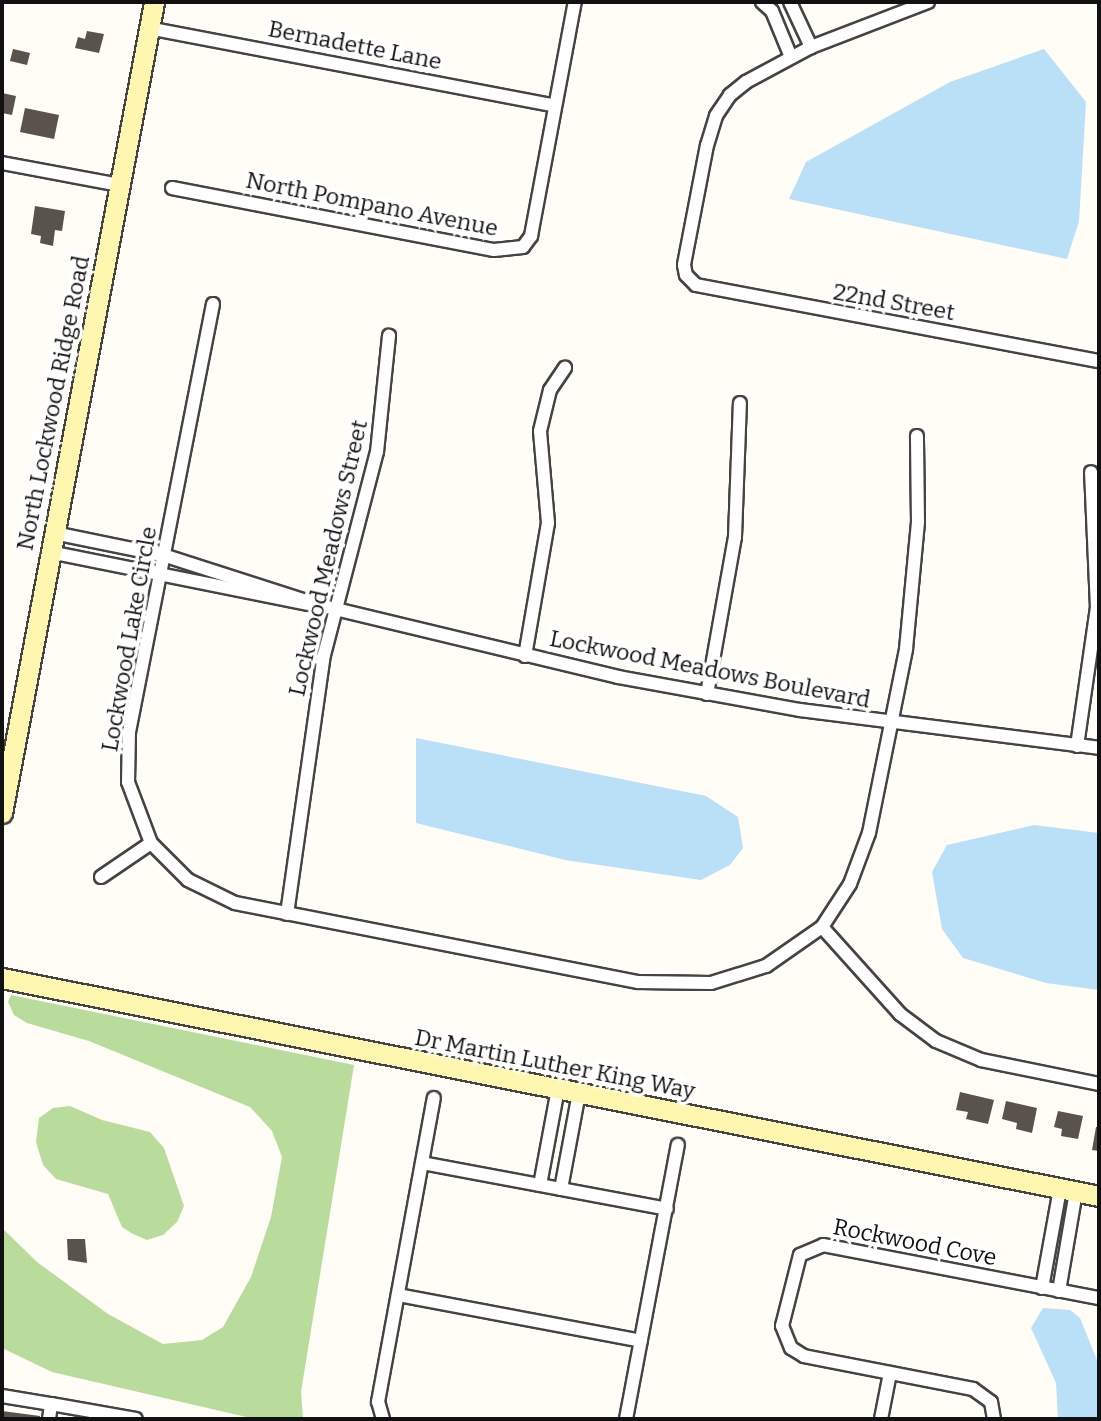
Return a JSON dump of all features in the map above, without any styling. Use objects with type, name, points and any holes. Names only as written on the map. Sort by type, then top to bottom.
[{"type":"street","name":"North Lockwood Ridge Road","points":[[2,813],[154,2]]},
{"type":"street","name":"North Pompano Avenue","points":[[172,188],[510,251],[523,247],[531,236],[575,2]]},
{"type":"street","points":[[762,2],[772,11],[791,57],[928,2]]},
{"type":"street","points":[[790,2],[811,47]]},
{"type":"street","name":"Bernadette Lane","points":[[148,27],[554,105]]},
{"type":"street","name":"22nd Street","points":[[791,57],[746,82],[716,116],[684,265],[686,275],[696,285],[1099,361]]},
{"type":"street","points":[[2,163],[119,185]]},
{"type":"street","name":"Lockwood Lake Circle","points":[[213,304],[127,757],[134,807],[151,843],[168,863],[205,891],[235,903],[670,986],[711,983],[766,966],[822,927]]},
{"type":"street","name":"Lockwood Meadows Street","points":[[287,914],[317,692],[335,609],[377,452],[389,335]]},
{"type":"street","points":[[525,656],[548,523],[540,431],[550,390],[565,368]]},
{"type":"street","points":[[707,694],[735,537],[740,403]]},
{"type":"street","points":[[917,436],[914,584],[891,724],[860,863],[822,927],[900,1014],[936,1041],[981,1060],[1099,1084]]},
{"type":"street","points":[[1077,746],[1097,608],[1091,472]]},
{"type":"street","name":"Lockwood Meadows Boulevard","points":[[52,542],[166,556],[319,605],[525,656],[707,694],[891,724],[1099,748]]},
{"type":"street","name":"Lockwood Meadows Boulevard","points":[[52,542],[162,575],[286,603],[319,605]]},
{"type":"street","points":[[101,877],[151,843]]},
{"type":"street","name":"Dr Martin Luther King Way","points":[[2,978],[1099,1196]]},
{"type":"street","points":[[540,1185],[558,1089]]},
{"type":"street","points":[[561,1189],[579,1093]]},
{"type":"street","points":[[383,1419],[378,1402],[434,1098]]},
{"type":"street","points":[[626,1419],[678,1145]]},
{"type":"street","points":[[422,1163],[667,1209]]},
{"type":"street","points":[[1042,1288],[1068,1190]]},
{"type":"street","points":[[1059,1291],[1068,1190]]},
{"type":"street","name":"Rockwood Cove","points":[[994,1419],[991,1402],[982,1392],[804,1356],[787,1343],[782,1326],[794,1267],[807,1249],[823,1245],[1099,1298]]},
{"type":"street","points":[[398,1295],[641,1341]]},
{"type":"street","points":[[881,1419],[890,1373]]},
{"type":"street","points":[[2,1396],[136,1419]]},
{"type":"street","points":[[49,1419],[51,1404]]},
{"type":"green space","points":[[11,995],[354,1065],[301,1392],[303,1419],[255,1419],[52,1372],[2,1348],[2,1228],[37,1262],[108,1314],[163,1344],[202,1340],[223,1327],[251,1277],[271,1217],[282,1157],[272,1131],[250,1107],[89,1041],[27,1023],[14,1015],[8,1002]]},
{"type":"green space","points":[[70,1106],[102,1120],[150,1132],[164,1148],[184,1206],[177,1222],[163,1235],[147,1240],[133,1234],[122,1227],[108,1194],[56,1179],[43,1165],[36,1142],[39,1118],[53,1108]]},
{"type":"water","points":[[1044,49],[1086,102],[1079,221],[1067,259],[789,199],[806,162],[950,82]]},
{"type":"water","points":[[416,738],[706,796],[738,817],[743,848],[730,865],[701,880],[565,860],[416,823]]},
{"type":"water","points":[[1034,825],[1099,833],[1099,990],[1046,983],[963,958],[942,929],[932,872],[947,845]]},
{"type":"water","points":[[1043,1308],[1070,1310],[1080,1318],[1099,1365],[1099,1419],[1058,1419],[1056,1383],[1031,1328]]},
{"type":"building","points":[[87,31],[104,34],[99,53],[75,48],[78,37],[85,39]]},
{"type":"building","points":[[13,49],[30,53],[27,65],[10,61]]},
{"type":"building","points":[[2,93],[16,96],[12,115],[2,113]]},
{"type":"building","points":[[25,108],[59,115],[54,139],[20,132]]},
{"type":"building","points":[[35,206],[65,211],[62,231],[55,230],[53,246],[40,243],[41,236],[31,234]]},
{"type":"building","points":[[960,1092],[994,1100],[988,1124],[966,1119],[968,1112],[956,1110]]},
{"type":"building","points":[[1006,1101],[1037,1108],[1032,1133],[1016,1129],[1017,1123],[1002,1119]]},
{"type":"building","points":[[1058,1111],[1083,1116],[1078,1139],[1061,1136],[1062,1129],[1054,1127]]},
{"type":"building","points":[[1096,1127],[1099,1127],[1099,1151],[1092,1150]]},
{"type":"building","points":[[67,1239],[85,1239],[87,1263],[68,1260]]},
{"type":"building","points":[[2,1411],[40,1416],[40,1419],[2,1419]]}]
